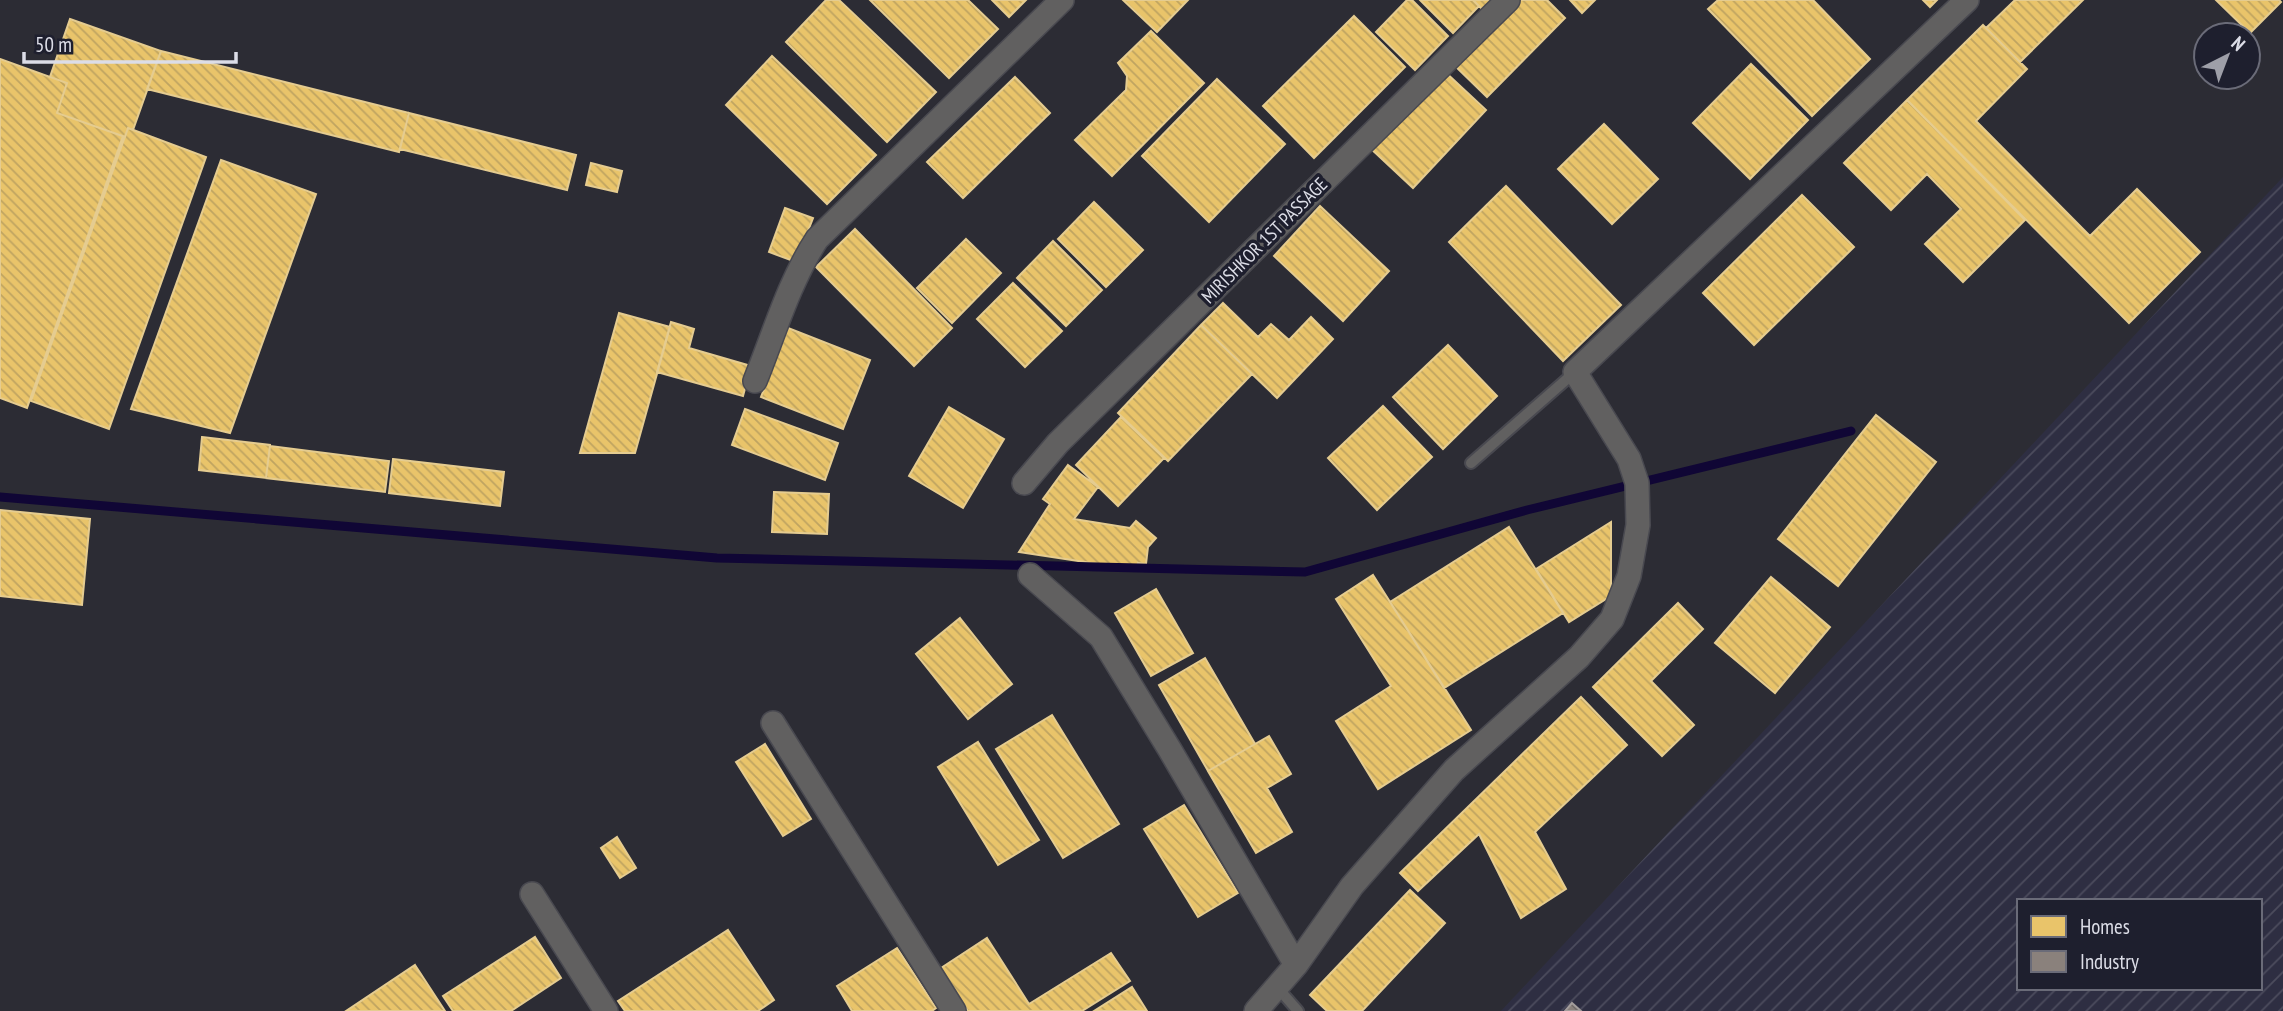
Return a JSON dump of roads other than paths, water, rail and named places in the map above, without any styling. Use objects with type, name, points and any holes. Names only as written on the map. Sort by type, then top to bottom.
[{"type":"street","points":[[755,381],[796,278],[817,239],[1062,0]]},
{"type":"street","name":"MIRISHKOR 1ST PASSAGE","points":[[1024,483],[1058,443],[1508,0]]},
{"type":"street","points":[[1256,1011],[1296,965],[1352,886],[1454,770],[1579,657],[1612,618],[1629,576],[1638,525],[1637,483],[1629,459],[1575,372],[1967,0]]},
{"type":"street","points":[[1030,575],[1101,637],[1296,965]]},
{"type":"street","points":[[773,723],[954,1011]]},
{"type":"street","points":[[532,894],[606,1011]]},
{"type":"lane","points":[[1471,463],[1575,372]]},
{"type":"lane","points":[[1277,987],[1297,1011]]},
{"type":"waterway","points":[[0,497],[717,558],[1305,572],[1527,510],[1851,431]]}]
